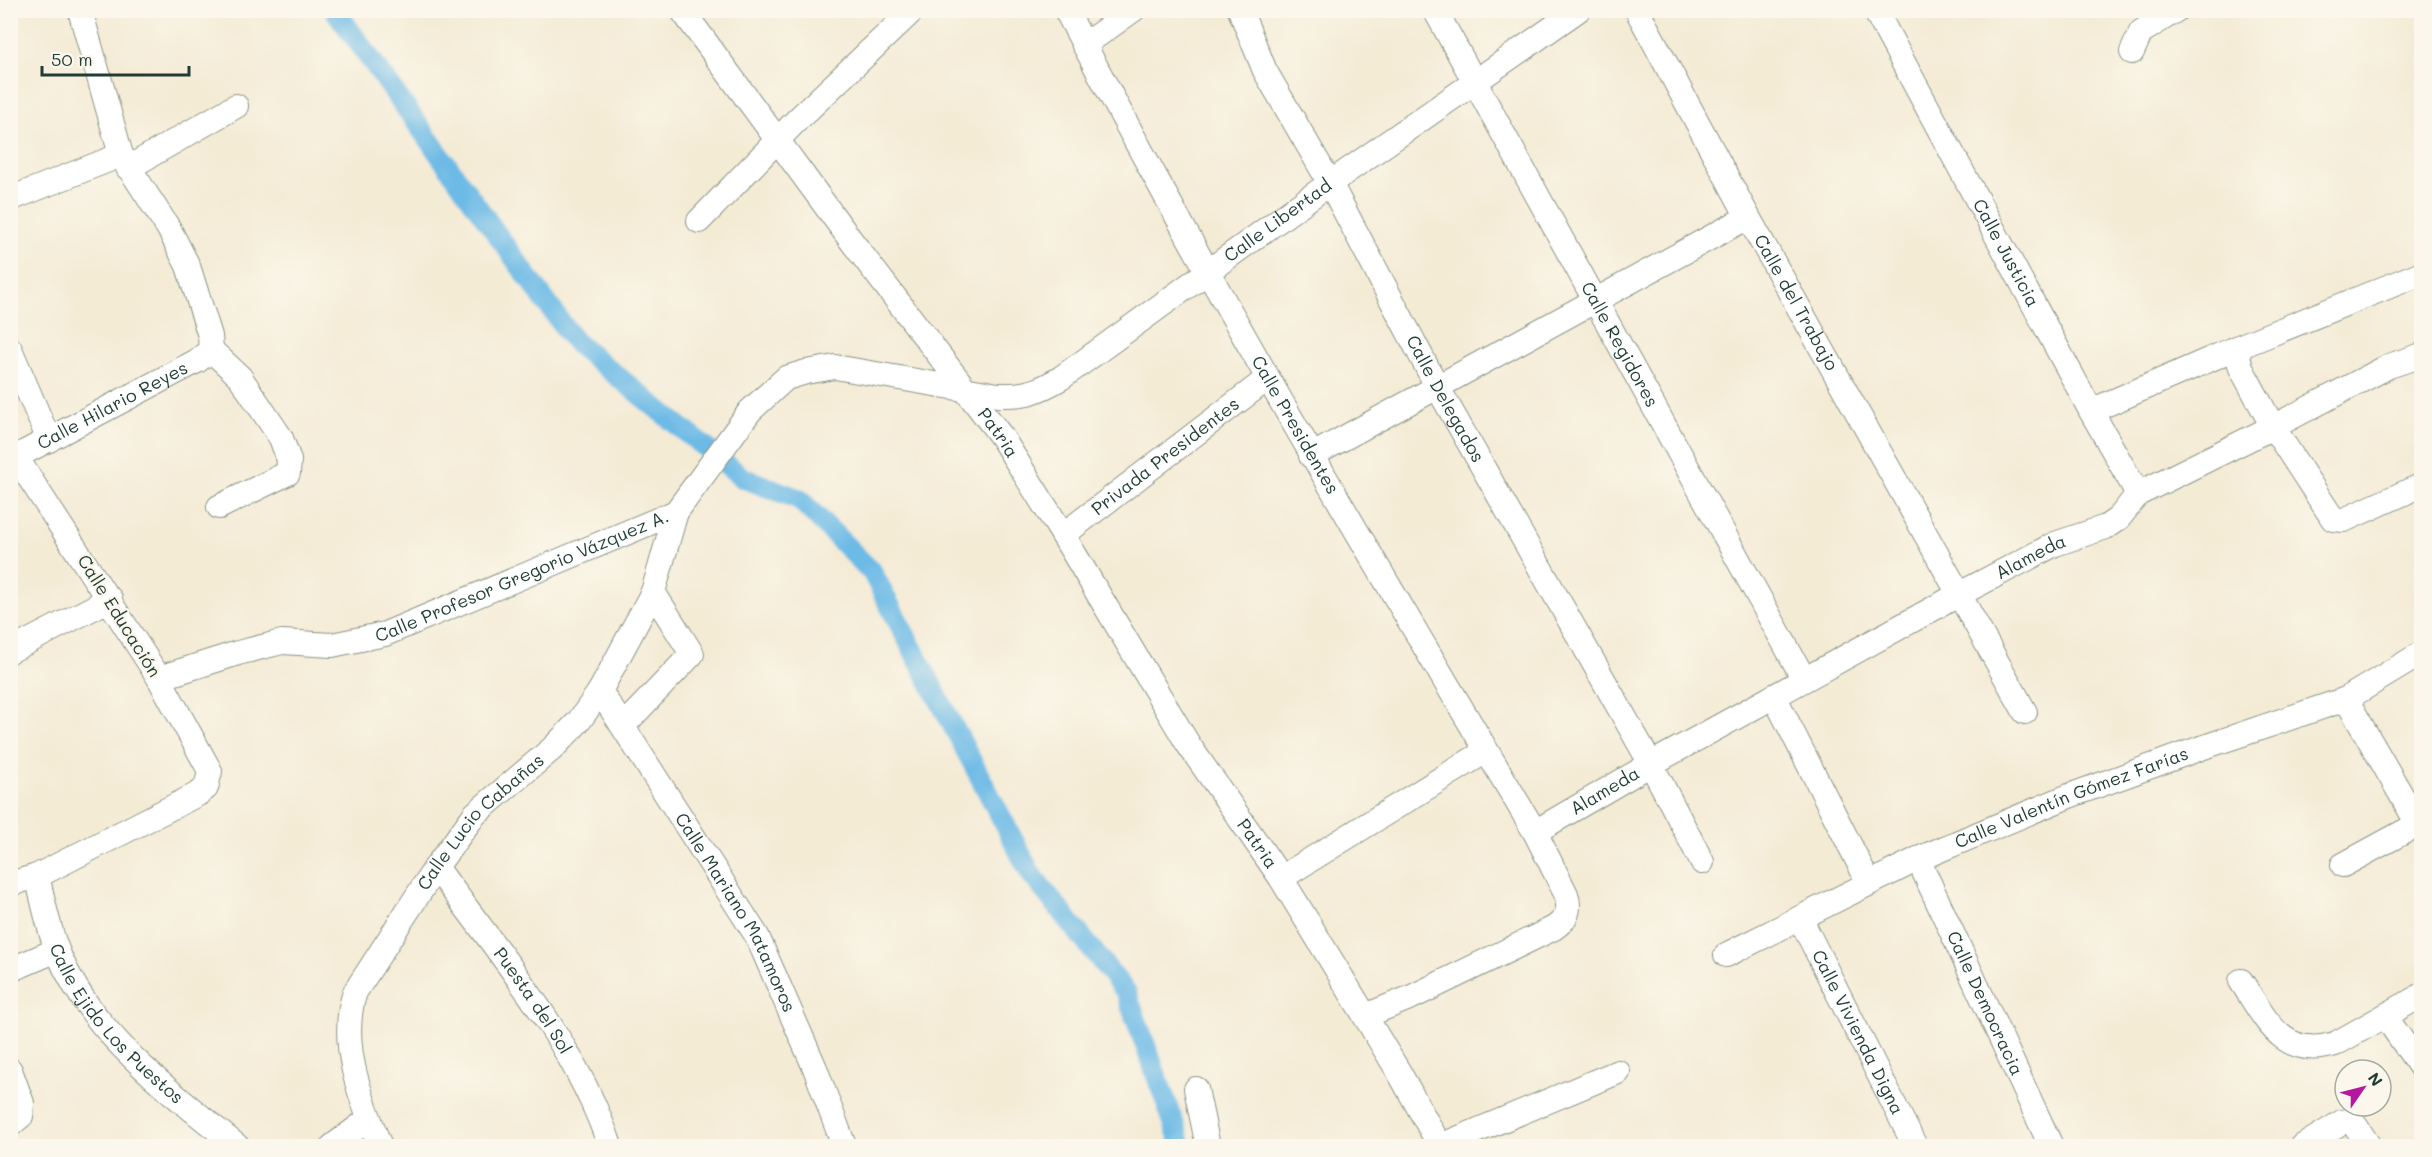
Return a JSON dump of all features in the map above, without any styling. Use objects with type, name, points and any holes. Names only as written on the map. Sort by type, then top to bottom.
[{"type":"street","points":[[80,10],[125,161],[169,229],[188,266],[210,336],[211,350],[240,377],[281,438],[289,460],[288,473],[219,507]]},
{"type":"street","name":"Patria","points":[[682,10],[850,239],[1001,436],[1188,744],[1281,878],[1400,1074],[1440,1146]]},
{"type":"street","points":[[699,221],[777,141],[913,10]]},
{"type":"street","name":"Calle Presidentes","points":[[1066,10],[1267,379],[1535,832]]},
{"type":"street","points":[[1084,45],[1132,10]]},
{"type":"street","name":"Calle Regidores","points":[[1435,10],[1804,679]]},
{"type":"street","name":"Calle Libertad","points":[[966,389],[1017,396],[1038,391],[1061,378],[1330,183],[1578,10]]},
{"type":"street","name":"Calle del Trabajo","points":[[1636,10],[1748,217],[2025,712]]},
{"type":"street","name":"Calle Justicia","points":[[1875,10],[2138,494]]},
{"type":"street","points":[[2132,52],[2141,32],[2176,10]]},
{"type":"street","name":"Calle Delegados","points":[[1243,21],[1265,71],[1330,183],[1438,387],[1651,764],[1702,862]]},
{"type":"street","points":[[10,199],[125,161],[236,106]]},
{"type":"street","points":[[1311,456],[1748,217]]},
{"type":"street","points":[[2091,411],[2236,348],[2421,273]]},
{"type":"street","points":[[2236,348],[2241,368],[2273,427],[2333,519],[2344,520],[2421,485]]},
{"type":"street","points":[[10,349],[49,440]]},
{"type":"street","name":"Calle Hilario Reyes","points":[[13,459],[196,361],[211,350]]},
{"type":"street","name":"Alameda","points":[[1535,832],[1651,764],[1958,595],[2055,544],[2106,527],[2119,518],[2138,494],[2389,366],[2421,355]]},
{"type":"street","name":"Calle Profesor Gregorio Vázquez A.","points":[[159,678],[238,652],[282,642],[332,645],[385,634],[676,512],[742,422],[766,394],[786,378],[835,367],[966,389]]},
{"type":"street","name":"Privada Presidentes","points":[[1063,535],[1267,379]]},
{"type":"street","name":"Calle Educación","points":[[13,459],[110,599],[159,678],[210,771],[210,780],[206,788],[198,794],[37,876]]},
{"type":"street","name":"Calle Lucio Cabañas","points":[[380,1146],[369,1119],[350,1052],[349,1010],[355,992],[436,867],[475,814],[553,748],[579,721],[600,691],[653,592],[676,512]]},
{"type":"street","points":[[623,726],[692,654],[653,592]]},
{"type":"street","points":[[10,651],[110,599]]},
{"type":"street","name":"Calle Valentín Gómez Farías","points":[[1726,955],[1918,859],[2069,796],[2346,699],[2421,653]]},
{"type":"street","name":"Calle Mariano Matamoros","points":[[600,691],[757,936],[815,1068],[844,1146]]},
{"type":"street","points":[[1773,696],[1869,883]]},
{"type":"street","points":[[2343,865],[2420,826],[2346,699]]},
{"type":"street","points":[[1281,878],[1486,751]]},
{"type":"street","points":[[1365,1016],[1414,996],[1563,922],[1568,913],[1569,903],[1535,832]]},
{"type":"street","name":"Calle Democracia","points":[[1918,859],[2051,1146]]},
{"type":"street","name":"Puesta del Sol","points":[[436,867],[567,1051],[598,1110],[610,1146]]},
{"type":"street","points":[[10,884],[37,876]]},
{"type":"street","name":"Calle Ejido Los Puestos","points":[[37,876],[57,950],[80,995],[112,1037],[153,1077],[237,1146]]},
{"type":"street","name":"Calle Vivienda Digna","points":[[1800,918],[1914,1146]]},
{"type":"street","points":[[10,970],[57,950]]},
{"type":"street","points":[[2241,981],[2270,1026],[2288,1042],[2302,1047],[2324,1047],[2335,1044],[2421,995]]},
{"type":"street","points":[[2385,1016],[2421,1070]]},
{"type":"street","points":[[10,1070],[22,1103],[21,1116],[10,1125]]},
{"type":"street","points":[[1440,1146],[1618,1072]]},
{"type":"street","points":[[1196,1089],[1208,1146]]},
{"type":"street","points":[[333,1146],[369,1119]]},
{"type":"street","points":[[2303,1146],[2342,1122],[2349,1121],[2355,1125],[2369,1146]]},
{"type":"waterway","points":[[335,10],[575,342],[743,478],[799,499],[872,572],[1031,874],[1126,992],[1182,1146]]}]
